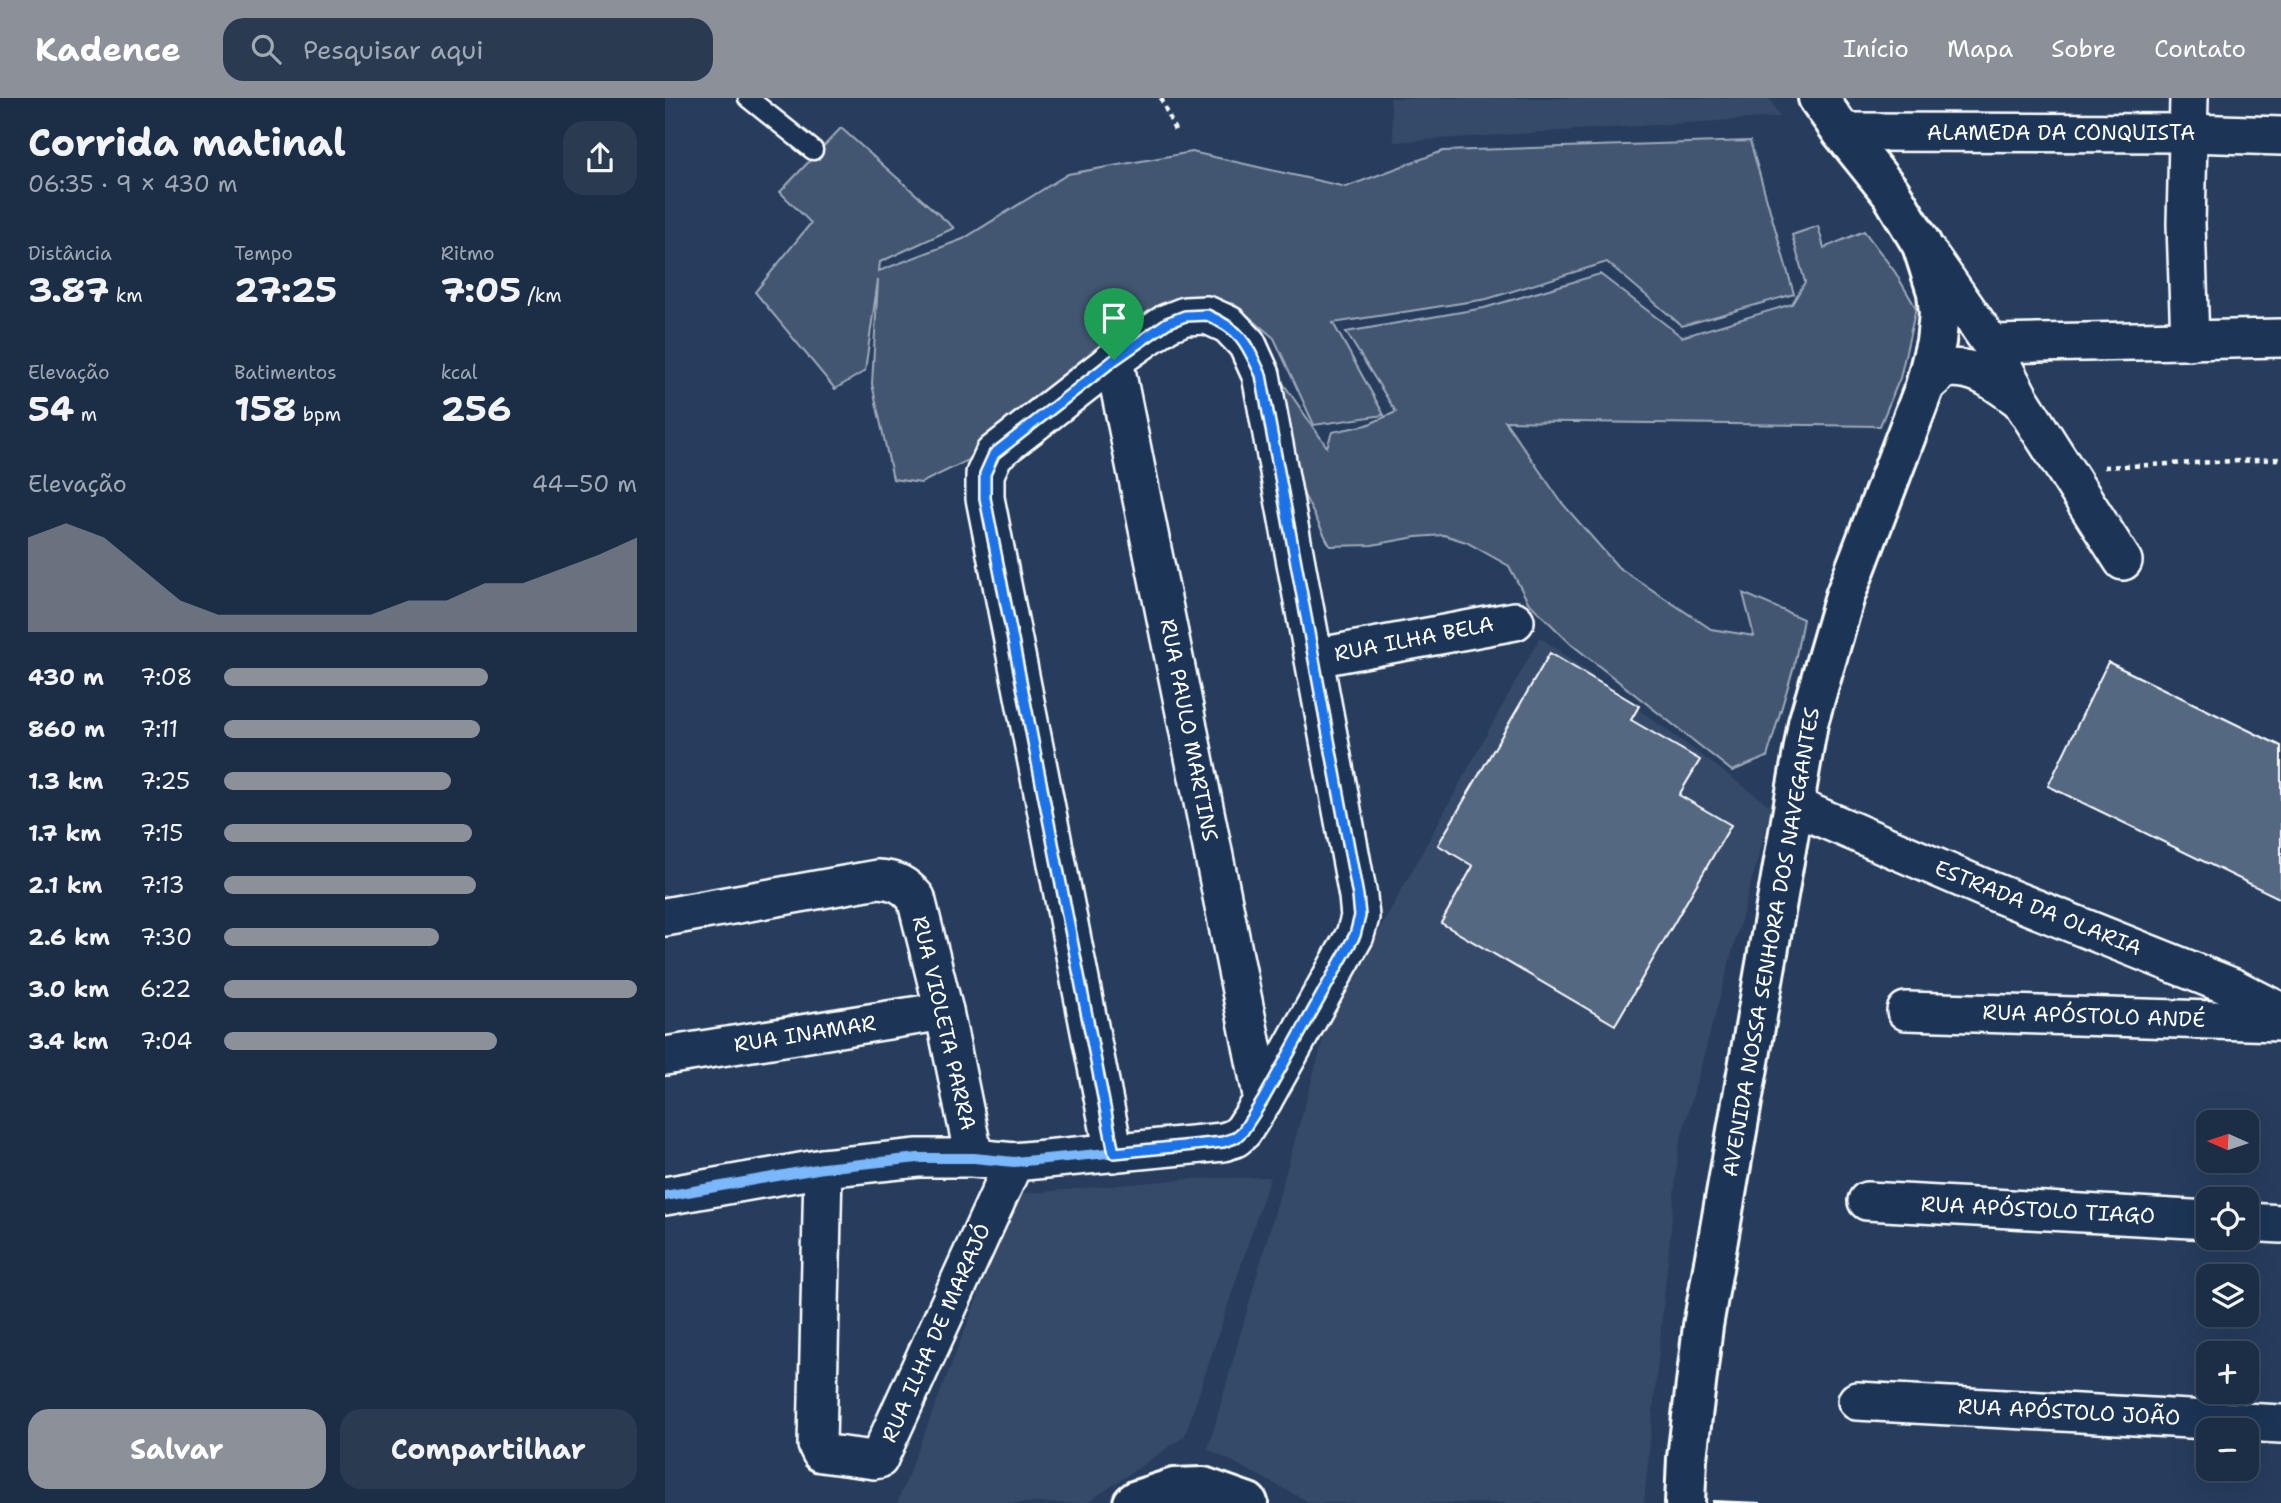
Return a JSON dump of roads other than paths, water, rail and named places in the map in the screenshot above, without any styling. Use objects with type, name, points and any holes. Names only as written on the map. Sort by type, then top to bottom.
[{"type":"main road","name":"AVENIDA NOSSA SENHORA DOS NAVEGANTES","points":[[1685,1503],[1687,1458],[1703,1325],[1808,723],[1845,596],[1925,386],[1936,342],[1939,314],[1937,292],[1922,245],[1891,193],[1818,98]]},
{"type":"main road","points":[[1133,1503],[1174,1488],[1203,1487],[1248,1503]]},
{"type":"street","name":"ALAMEDA DA CONQUISTA","points":[[1842,132],[2190,115],[2281,136]]},
{"type":"street","points":[[2190,115],[2186,224],[2190,341]]},
{"type":"street","points":[[1922,245],[1991,344],[2020,400],[2123,561]]},
{"type":"street","points":[[665,1196],[823,1168],[918,1158],[974,1158],[1014,1162],[1114,1153],[1223,1142],[1235,1138],[1243,1131],[1263,1100],[1355,935],[1360,916],[1261,375],[1247,344],[1229,325],[1207,315],[1185,316],[1167,323],[1114,360],[994,454],[985,474],[985,498],[1114,1153]]},
{"type":"street","points":[[1991,344],[2281,338]]},
{"type":"street","name":"RUA PAULO MARTINS","points":[[1114,360],[1263,1100]]},
{"type":"street","points":[[1925,386],[1944,369],[1966,368],[1985,374],[2020,400]]},
{"type":"street","name":"RUA ILHA BELA","points":[[1314,658],[1515,621]]},
{"type":"street","name":"ESTRADA DA OLARIA","points":[[1794,806],[1989,890],[2232,987],[2281,1012]]},
{"type":"street","name":"RUA VIOLETA PARRA","points":[[665,917],[878,880],[894,880],[907,887],[916,898],[944,1011],[974,1158]]},
{"type":"street","name":"RUA INAMAR","points":[[665,1056],[944,1011]]},
{"type":"street","name":"RUA APÓSTOLO ANDÉ","points":[[1906,1011],[2281,1022]]},
{"type":"street","name":"RUA ILHA DE MARAJÓ","points":[[823,1168],[817,1446],[821,1453],[874,1460],[879,1459],[1014,1162]]},
{"type":"street","name":"RUA APÓSTOLO TIAGO","points":[[1867,1201],[2196,1219]]},
{"type":"street","points":[[2259,1223],[2281,1224]]},
{"type":"street","name":"RUA APÓSTOLO JOÃO","points":[[1857,1401],[2281,1424]]},
{"type":"lane","points":[[748,98],[813,150]]}]
